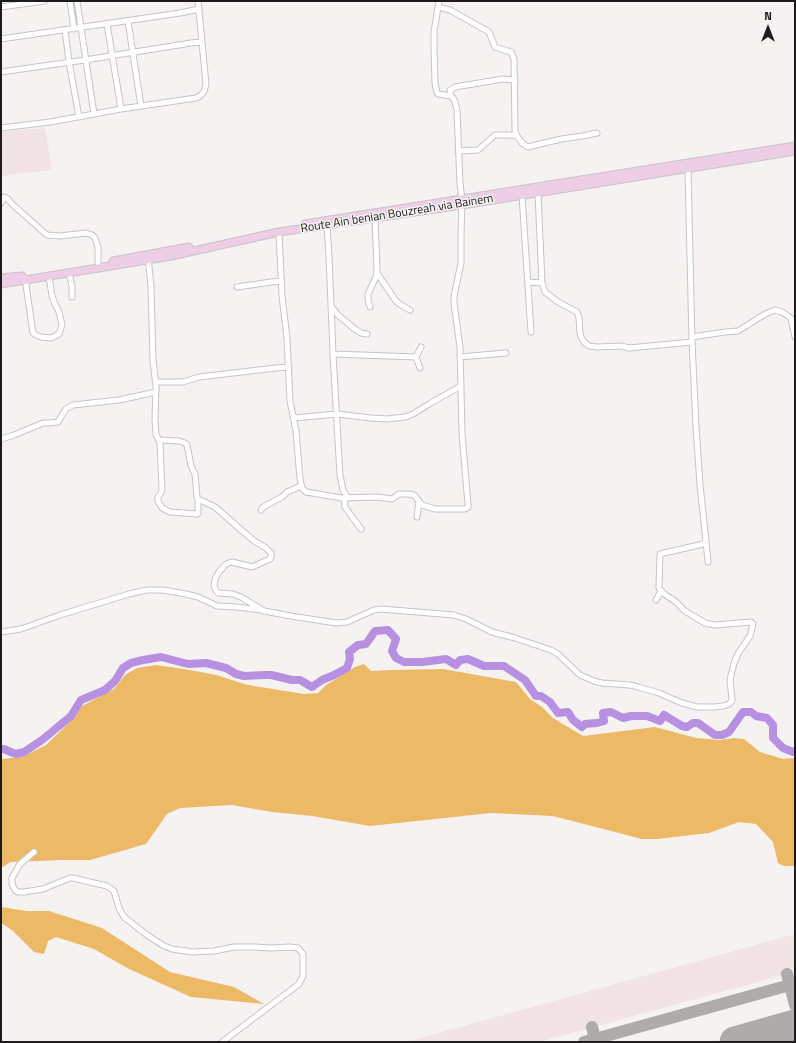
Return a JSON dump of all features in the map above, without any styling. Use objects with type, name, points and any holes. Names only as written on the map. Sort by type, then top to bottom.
[{"type":"main road","name":"Route Ain benian Bouzreah via Bainem","points":[[1,284],[98,263],[194,251],[279,232],[375,218],[795,146]]},
{"type":"main road","name":"Route Ain benian Bouzreah via Bainem","points":[[1,278],[25,278],[69,273],[325,220],[538,193],[795,151]]},
{"type":"street","points":[[1,7],[44,1]]},
{"type":"street","points":[[70,1],[74,29]]},
{"type":"street","points":[[77,1],[94,114]]},
{"type":"street","points":[[1,128],[50,122],[121,109],[196,98],[200,96],[204,92],[206,84],[198,1]]},
{"type":"street","points":[[439,1],[435,24],[434,48],[436,90],[439,94],[451,96]]},
{"type":"street","points":[[438,7],[450,10],[489,32],[495,47],[511,52],[514,58],[515,131],[523,144],[528,147],[561,139],[597,133]]},
{"type":"street","points":[[1,39],[199,9]]},
{"type":"street","points":[[128,20],[141,106]]},
{"type":"street","points":[[108,24],[121,109]]},
{"type":"street","points":[[65,30],[79,117]]},
{"type":"street","points":[[1,72],[202,42]]},
{"type":"street","points":[[279,232],[290,401],[296,431],[301,486],[303,490],[306,492],[346,498],[378,497],[392,499],[399,494],[408,494],[414,495],[422,505],[435,509],[465,509],[468,507],[468,504],[462,434],[460,347],[454,303],[461,263],[462,202],[458,151],[457,110],[450,90],[455,87],[502,79],[514,80]]},
{"type":"street","points":[[458,151],[478,150],[495,135],[517,136]]},
{"type":"street","points":[[688,169],[692,339],[696,418],[700,485],[708,562]]},
{"type":"street","points":[[538,193],[542,283],[545,292],[578,314],[581,337],[589,346],[621,346],[629,348],[738,331],[765,314],[775,310],[782,312],[791,318],[795,337]]},
{"type":"street","points":[[522,195],[531,332]]},
{"type":"street","points":[[1,203],[2,197],[8,199],[47,235],[60,236],[86,233],[92,235],[95,238],[98,247],[98,263]]},
{"type":"street","points":[[370,307],[368,294],[377,273],[375,218]]},
{"type":"street","points":[[327,225],[340,475],[346,498],[346,507],[361,530]]},
{"type":"street","points":[[148,257],[151,286],[153,361],[156,382],[155,420],[156,434],[159,440],[162,489],[158,501],[162,508],[170,512],[197,514],[198,499],[195,474],[191,466],[187,445],[181,441],[159,440]]},
{"type":"street","points":[[69,273],[72,286],[72,297]]},
{"type":"street","points":[[377,273],[396,301],[400,305],[410,310]]},
{"type":"street","points":[[25,278],[33,333],[41,337],[51,338],[59,334],[62,325],[59,312],[52,296],[49,276]]},
{"type":"street","points":[[237,287],[281,281]]},
{"type":"street","points":[[528,282],[542,283]]},
{"type":"street","points":[[331,306],[338,315],[356,330],[367,334]]},
{"type":"street","points":[[420,368],[416,357],[421,348]]},
{"type":"street","points":[[460,357],[506,353]]},
{"type":"street","points":[[333,354],[416,357]]},
{"type":"street","points":[[156,382],[183,382],[199,377],[276,368],[289,368]]},
{"type":"street","points":[[294,418],[337,414],[387,419],[405,417],[413,414],[461,386]]},
{"type":"street","points":[[1,439],[14,436],[42,423],[58,422],[66,409],[73,405],[119,400],[156,392]]},
{"type":"street","points":[[261,510],[263,507],[282,497],[287,492],[301,486]]},
{"type":"street","points":[[198,499],[214,507],[271,553],[270,559],[252,567],[232,562],[226,564],[217,575],[214,585],[214,588],[218,593],[233,594],[264,610]]},
{"type":"street","points":[[417,517],[418,501]]},
{"type":"street","points":[[1,632],[21,629],[60,615],[147,590],[163,590],[186,594],[198,597],[217,606],[264,610],[340,624],[374,610],[381,609],[454,614],[492,632],[551,650],[558,654],[580,675],[594,681],[638,687],[697,707],[723,706],[732,701],[730,680],[734,663],[738,652],[750,636],[753,624],[751,622],[715,625],[708,624],[685,611],[659,588],[660,554],[703,544],[706,541]]},
{"type":"street","points":[[656,600],[661,590]]},
{"type":"street","points":[[34,852],[20,864],[15,872],[12,878],[12,883],[15,890],[18,892],[24,892],[43,889],[70,878],[107,886],[114,891],[124,917],[147,935],[164,946],[172,949],[192,952],[214,951],[234,947],[298,948],[303,954],[303,976],[299,984],[222,1042]]},
{"type":"shaded area","points":[[45,128],[52,170],[1,176],[1,132]]},
{"type":"shaded area","points":[[364,664],[371,671],[443,669],[516,682],[530,699],[542,707],[553,718],[583,736],[655,727],[696,738],[720,740],[734,738],[744,739],[760,752],[783,759],[795,758],[795,866],[784,866],[778,863],[773,842],[756,824],[739,822],[709,833],[657,839],[642,839],[553,816],[491,813],[370,826],[232,805],[180,808],[167,814],[146,844],[90,860],[11,862],[1,868],[1,759],[22,757],[46,745],[75,717],[82,706],[114,689],[125,675],[137,668],[156,665],[190,670],[216,675],[248,685],[304,694],[318,693],[326,685],[355,667]]},
{"type":"shaded area","points":[[1,907],[27,911],[49,911],[102,928],[170,972],[234,987],[264,1004],[191,997],[129,969],[94,949],[56,937],[48,941],[44,954],[34,952],[12,930],[1,923]]},
{"type":"shaded area","points":[[795,934],[795,972],[539,1042],[406,1042]]},
{"type":"waterway","points":[[1,749],[16,754],[24,752],[42,740],[71,716],[81,700],[105,690],[115,681],[123,668],[131,663],[161,657],[188,664],[206,663],[226,668],[236,674],[244,676],[271,675],[292,680],[300,680],[312,687],[322,680],[347,668],[350,659],[349,652],[358,645],[366,644],[375,631],[388,630],[396,639],[392,651],[396,658],[404,662],[422,662],[446,659],[456,665],[460,660],[468,659],[484,666],[504,666],[525,680],[536,696],[541,696],[550,702],[558,713],[568,712],[573,720],[582,727],[585,724],[604,721],[603,713],[611,712],[623,718],[631,716],[647,716],[660,721],[664,715],[682,726],[687,727],[693,723],[698,723],[715,735],[722,735],[729,732],[743,712],[751,712],[756,716],[767,718],[773,725],[773,738],[783,748],[793,752],[795,751]]},
{"type":"taxiway","points":[[787,974],[795,1005]]},
{"type":"taxiway","points":[[584,1042],[790,985]]},
{"type":"taxiway","points":[[592,1027],[596,1042]]},
{"type":"runway","points":[[735,1042],[795,1025]]}]
